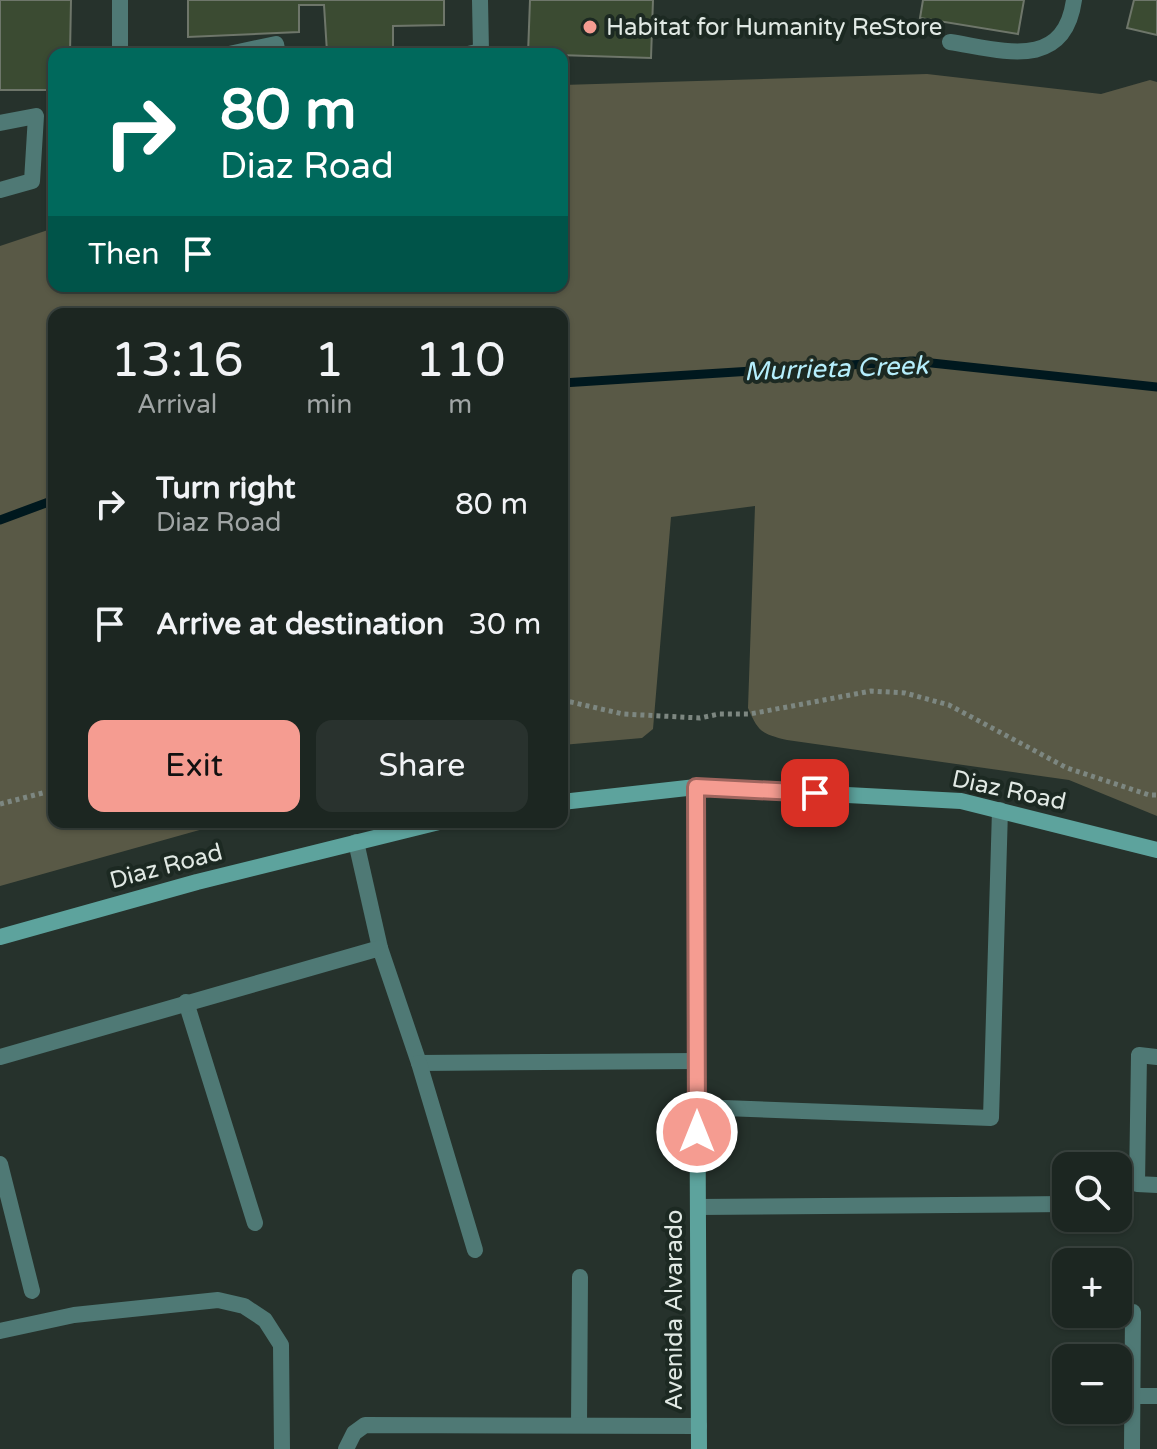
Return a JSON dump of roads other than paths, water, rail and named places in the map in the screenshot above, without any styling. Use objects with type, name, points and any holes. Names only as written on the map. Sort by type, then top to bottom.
[{"type":"main road","name":"Diaz Road","points":[[568,801],[696,787],[961,801],[1157,850]]},
{"type":"main road","name":"Avenida Alvarado","points":[[696,787],[699,1449]]},
{"type":"main road","name":"Diaz Road","points":[[0,937],[197,882],[414,828]]},
{"type":"lane","points":[[120,0],[120,48]]},
{"type":"lane","points":[[480,0],[481,48]]},
{"type":"lane","points":[[950,42],[1021,53],[1043,50],[1062,34],[1071,19],[1074,0]]},
{"type":"lane","points":[[257,48],[276,44],[277,48]]},
{"type":"lane","points":[[0,123],[36,116],[32,181],[0,190]]},
{"type":"lane","points":[[697,1107],[991,1118],[1000,810]]},
{"type":"lane","points":[[356,842],[380,948],[419,1063],[475,1250]]},
{"type":"lane","points":[[0,1057],[380,948]]},
{"type":"lane","points":[[186,1002],[255,1223]]},
{"type":"lane","points":[[1157,1057],[1139,1055],[1137,1184],[1157,1185]]},
{"type":"lane","points":[[419,1063],[697,1061]]},
{"type":"lane","points":[[0,1164],[32,1291]]},
{"type":"lane","points":[[698,1207],[1052,1204]]},
{"type":"lane","points":[[579,1425],[580,1277]]},
{"type":"lane","points":[[0,1331],[74,1315],[218,1300],[244,1306],[265,1320],[281,1345],[282,1449]]},
{"type":"lane","points":[[1133,1312],[1132,1396],[1157,1396]]},
{"type":"lane","points":[[1132,1424],[1132,1449]]},
{"type":"lane","points":[[346,1449],[348,1440],[365,1425],[699,1426]]},
{"type":"waterway","name":"Murrieta Creek","points":[[568,383],[913,361],[1157,387]]},
{"type":"waterway","name":"Murrieta Creek","points":[[0,520],[48,502]]},
{"type":"place","name":"Habitat for Humanity ReStore","points":[[590,27]]}]
